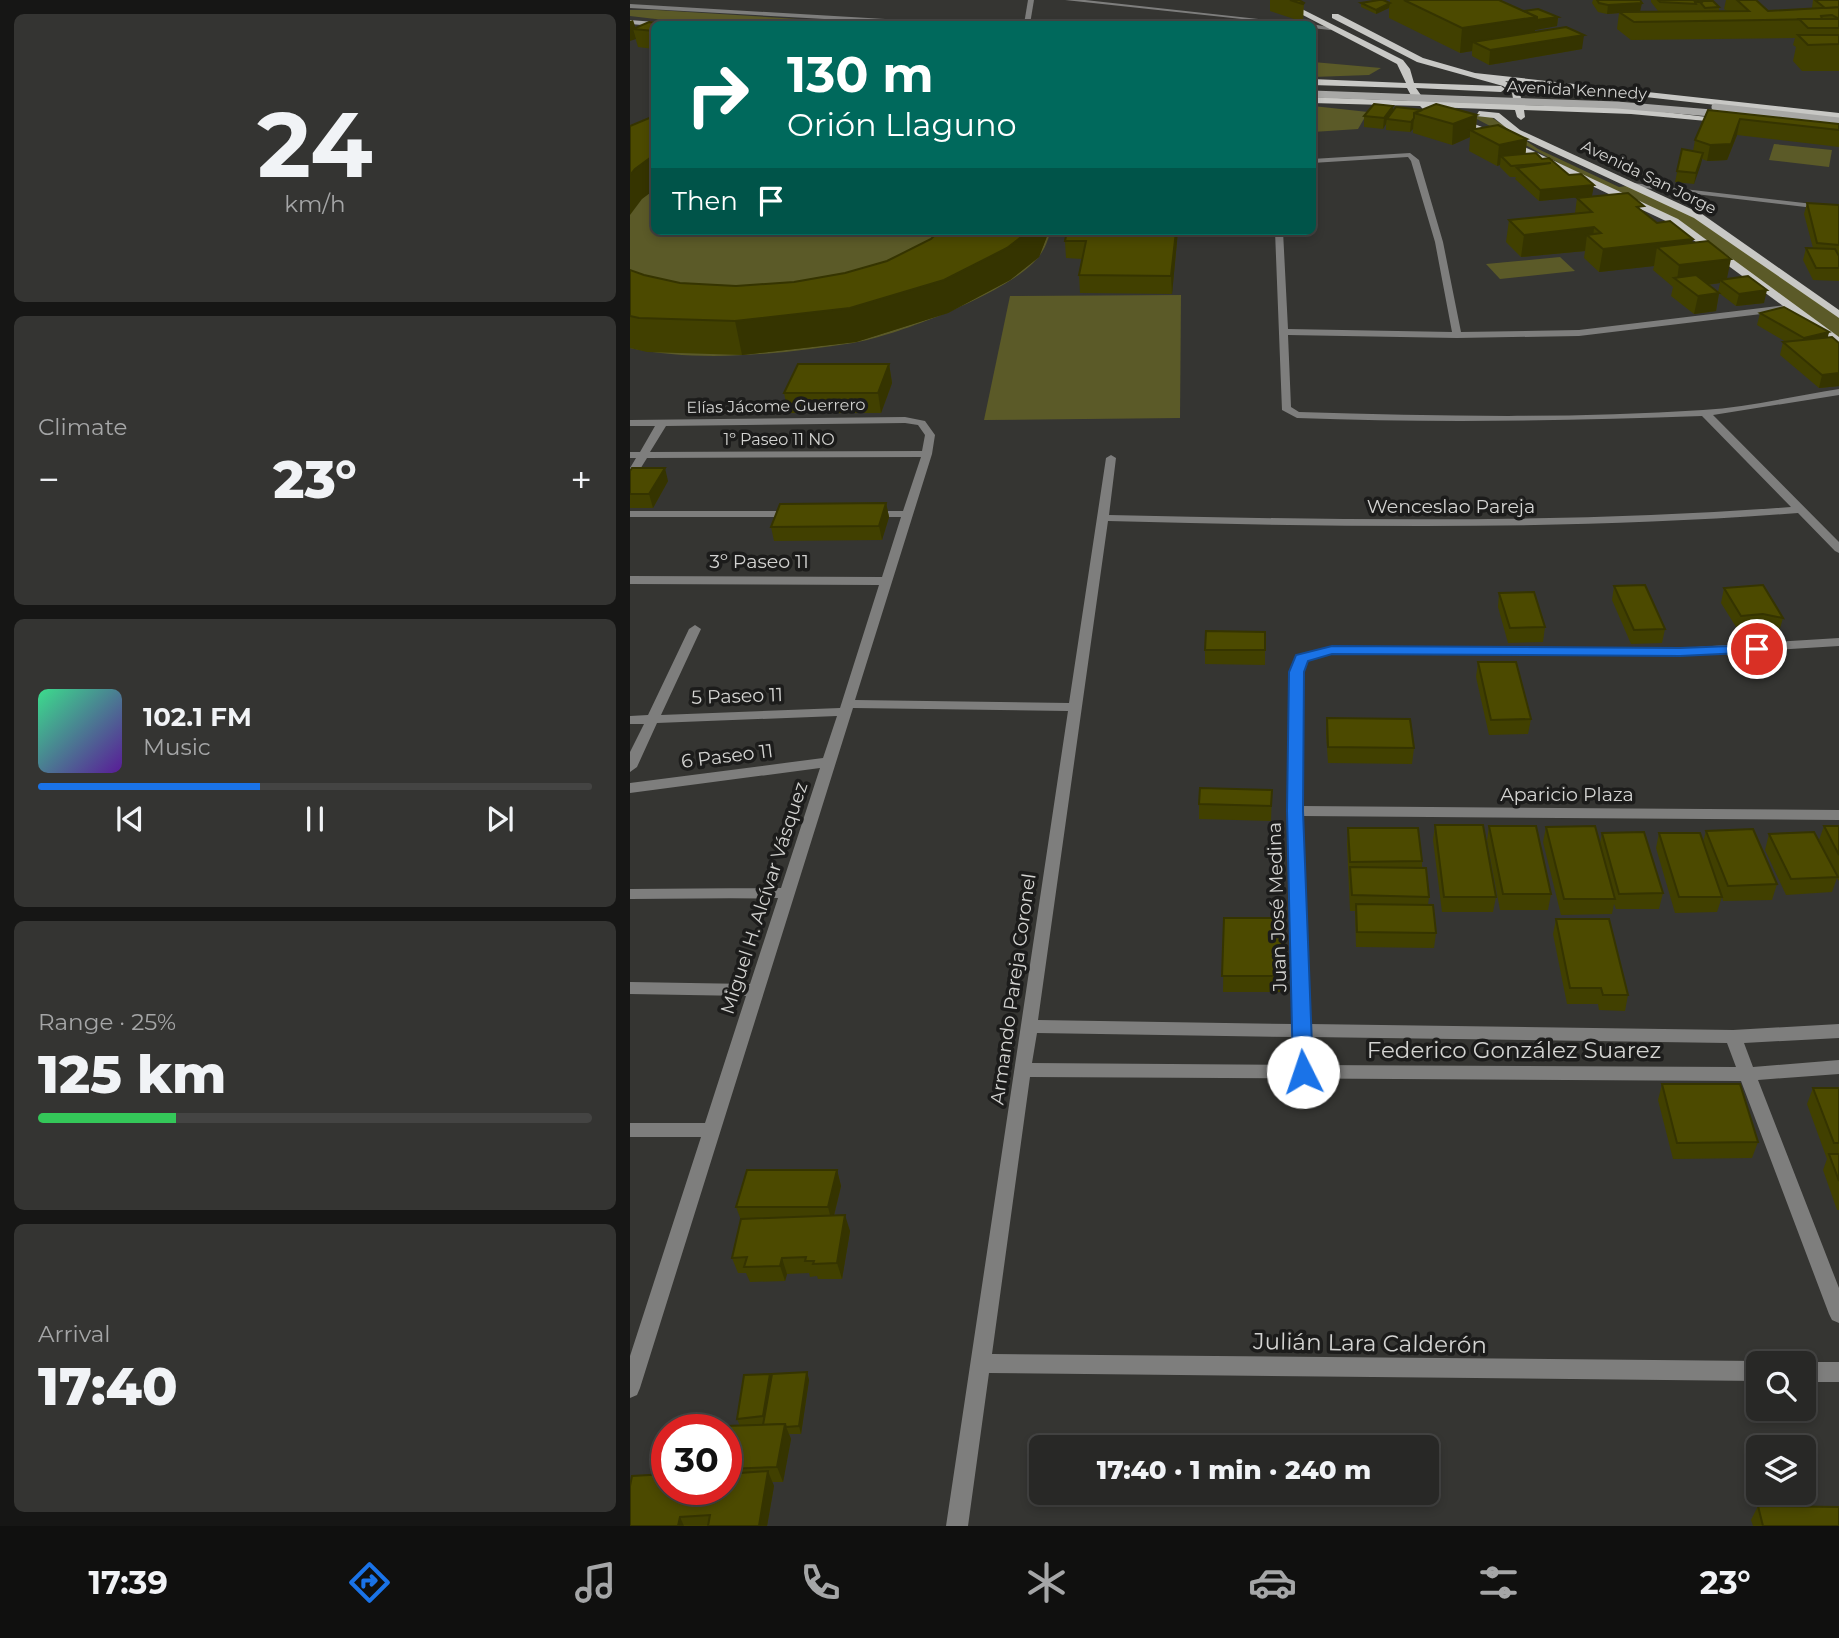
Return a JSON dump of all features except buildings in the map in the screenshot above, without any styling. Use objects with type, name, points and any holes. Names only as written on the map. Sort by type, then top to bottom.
[{"type":"main road","points":[[1278,0],[1431,76],[1440,79],[1456,77],[1320,9]]},
{"type":"main road","points":[[630,22],[651,24]]},
{"type":"main road","points":[[630,29],[651,31]]},
{"type":"main road","points":[[1420,60],[1501,82],[1513,89],[1521,108],[1522,125],[1545,145]]},
{"type":"main road","points":[[1316,81],[1367,79],[1394,73],[1399,66],[1397,61]]},
{"type":"main road","points":[[1397,61],[1405,67],[1409,86],[1421,104],[1482,130]]},
{"type":"main road","points":[[1474,75],[1839,118]]},
{"type":"main road","points":[[1316,81],[1640,94]]},
{"type":"main road","points":[[1337,101],[1359,100],[1372,94],[1367,88],[1343,83]]},
{"type":"main road","name":"Avenida Kennedy","points":[[1316,88],[1627,100],[1839,118]]},
{"type":"main road","points":[[1584,92],[1558,94],[1552,101],[1586,109]]},
{"type":"main road","name":"Avenida Kennedy","points":[[1316,93],[1638,107],[1839,127]]},
{"type":"main road","points":[[1316,100],[1586,109],[1744,122]]},
{"type":"main road","points":[[1316,101],[1409,114]]},
{"type":"main road","points":[[1522,125],[1539,118],[1631,113],[1676,115]]},
{"type":"main road","points":[[1482,130],[1471,120],[1472,115],[1493,114],[1517,132],[1545,145]]},
{"type":"main road","points":[[1421,117],[1482,130]]},
{"type":"main road","points":[[1798,128],[1839,132]]},
{"type":"main road","name":"Avenida San Jorge","points":[[1482,130],[1674,221],[1839,344]]},
{"type":"main road","name":"Avenida San Jorge","points":[[1545,145],[1636,185],[1721,230],[1839,315]]},
{"type":"street","points":[[691,9],[701,0]]},
{"type":"street","points":[[1028,21],[1031,0]]},
{"type":"street","points":[[1068,0],[1272,21]]},
{"type":"street","points":[[630,6],[887,21]]},
{"type":"street","points":[[1316,26],[1330,27]]},
{"type":"street","points":[[1316,161],[1410,155],[1418,163],[1457,335]]},
{"type":"street","points":[[1636,185],[1839,209]]},
{"type":"street","points":[[1279,235],[1286,408],[1305,417],[1563,418],[1705,413],[1839,393]]},
{"type":"street","points":[[1284,332],[1457,335],[1623,329],[1792,308]]},
{"type":"street","points":[[1705,413],[1839,549]]},
{"type":"street","name":"Elías Jácome Guerrero","points":[[630,423],[905,420],[921,423]]},
{"type":"street","points":[[630,477],[662,423]]},
{"type":"street","name":"Miguel H. Alcívar Vásquez","points":[[630,1388],[927,454],[930,435],[921,423]]},
{"type":"street","name":"1º Paseo 11 NO","points":[[630,456],[927,454]]},
{"type":"street","name":"Armando Pareja Coronel","points":[[957,1526],[1111,458]]},
{"type":"street","name":"Wenceslao Pareja","points":[[1104,518],[1535,524],[1645,521],[1798,510]]},
{"type":"street","points":[[630,514],[811,514]]},
{"type":"street","points":[[853,514],[908,514]]},
{"type":"street","name":"3º Paseo 11","points":[[630,580],[887,581]]},
{"type":"street","points":[[630,767],[695,629]]},
{"type":"street","name":"Juan José Medina","points":[[1303,1072],[1295,811],[1296,672],[1302,658],[1332,650],[1680,652],[1839,642]]},
{"type":"street","name":"5 Paseo 11","points":[[630,720],[846,708],[1075,707]]},
{"type":"street","name":"6 Paseo 11","points":[[630,788],[829,762]]},
{"type":"street","name":"Aparicio Plaza","points":[[1295,811],[1839,815]]},
{"type":"street","points":[[630,894],[788,893]]},
{"type":"street","points":[[630,988],[757,990]]},
{"type":"street","name":"Federico González Suarez","points":[[1029,1026],[1300,1028],[1732,1037],[1839,1031]]},
{"type":"street","points":[[1732,1037],[1749,1074],[1839,1314]]},
{"type":"street","name":"Federico González Suarez","points":[[1021,1070],[1749,1074],[1839,1067]]},
{"type":"street","points":[[630,1130],[712,1130]]},
{"type":"street","name":"Julián Lara Calderón","points":[[980,1363],[1746,1371]]},
{"type":"street","points":[[1816,1372],[1839,1372]]},
{"type":"shaded area","points":[[630,10],[656,10],[830,21],[672,21],[630,16]]},
{"type":"shaded area","points":[[1316,62],[1381,68],[1369,75],[1316,77]]},
{"type":"shaded area","points":[[1316,106],[1368,112],[1358,129],[1316,132]]},
{"type":"shaded area","points":[[1491,117],[1538,149],[1619,187],[1636,185],[1677,205],[1839,315],[1839,343],[1692,234],[1475,118]]},
{"type":"shaded area","points":[[1774,144],[1832,150],[1829,167],[1769,160]]},
{"type":"shaded area","points":[[651,147],[651,235],[1050,235],[1040,255],[1027,269],[1006,283],[953,310],[872,339],[798,351],[742,355],[685,355],[630,348],[630,157]]},
{"type":"shaded area","points":[[1560,257],[1575,271],[1500,279],[1486,264]]},
{"type":"shaded area","points":[[1181,295],[1180,418],[984,420],[1010,296]]},
{"type":"route","points":[[1303,1072],[1295,811],[1296,672],[1302,658],[1332,650],[1680,652],[1757,649]]}]
